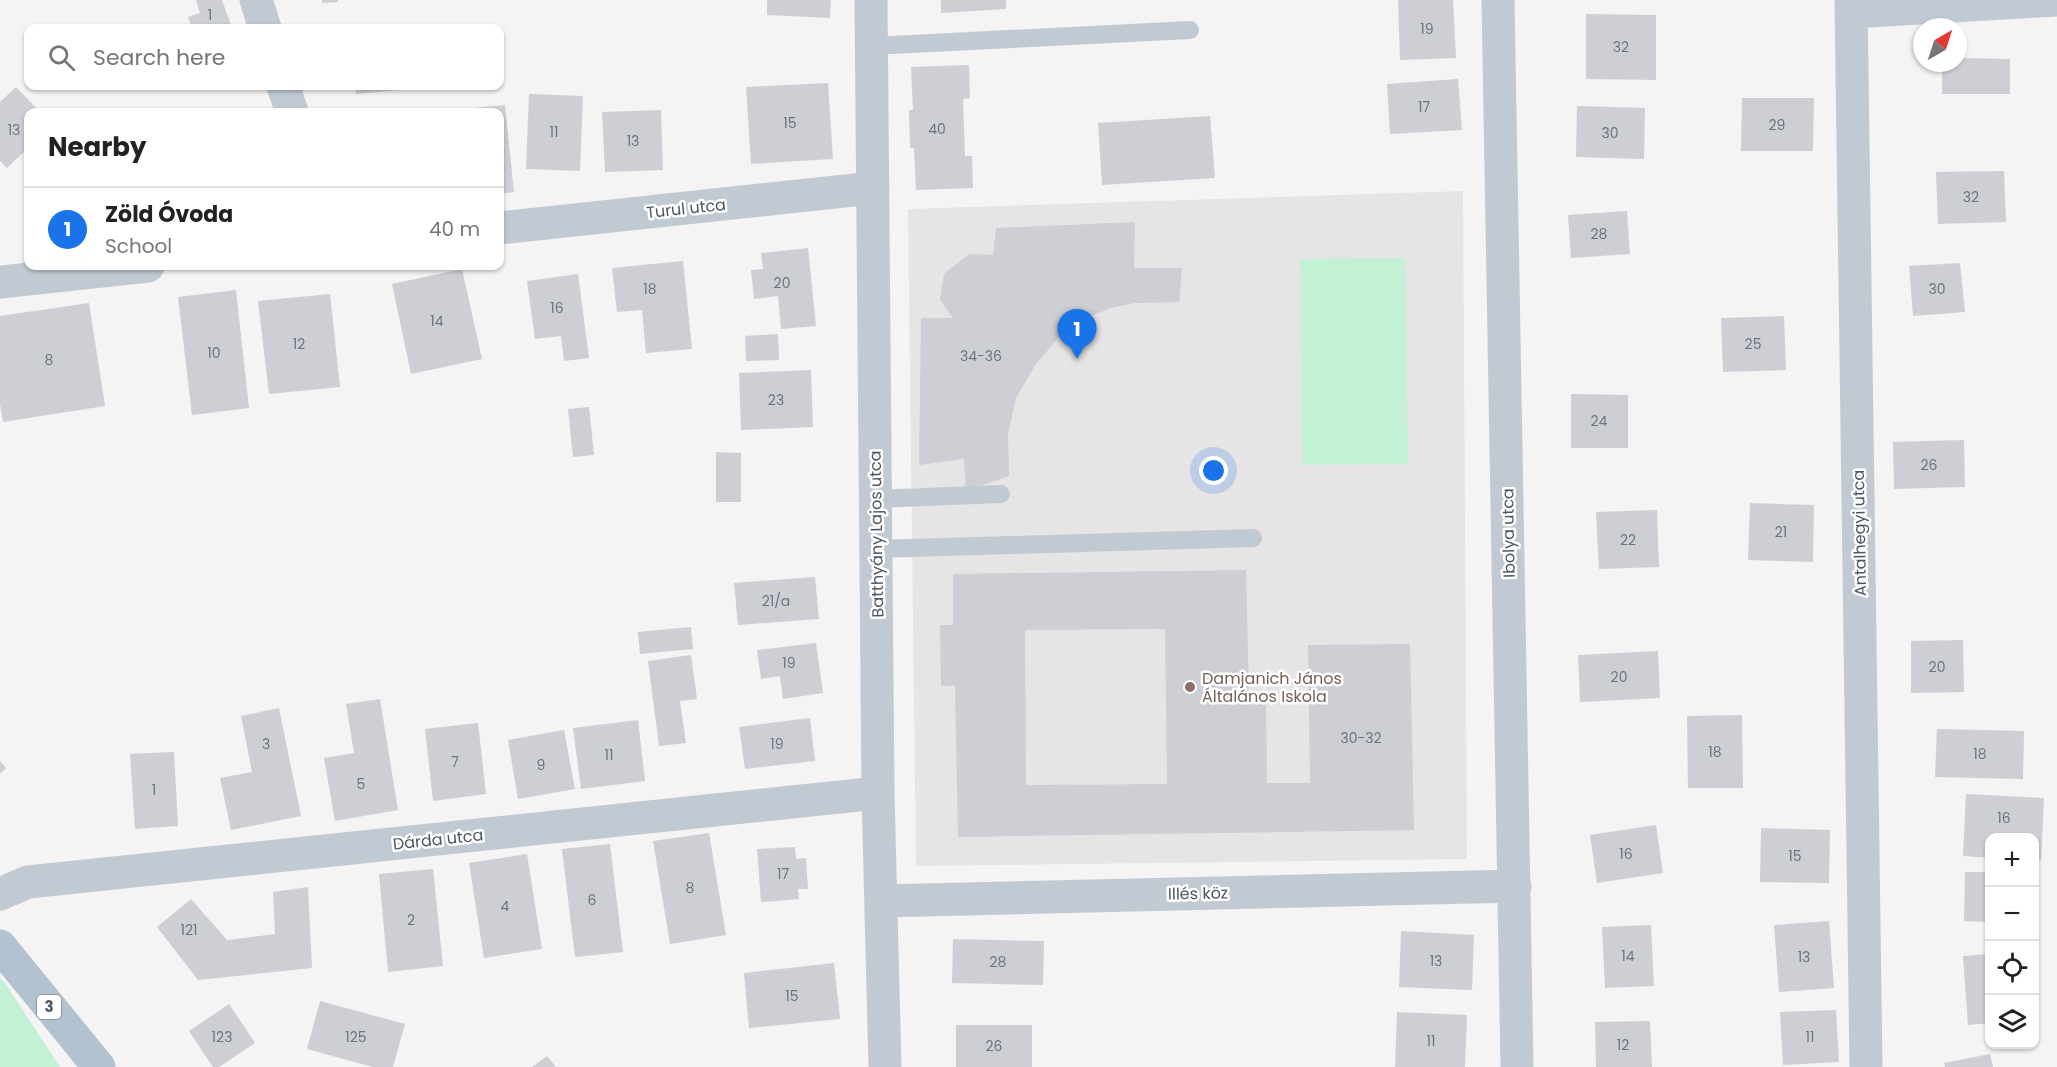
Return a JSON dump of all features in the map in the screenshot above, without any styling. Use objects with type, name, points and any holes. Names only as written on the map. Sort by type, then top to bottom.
[{"type":"main road","name":"3","points":[[0,946],[99,1067]]},
{"type":"street","points":[[256,0],[264,24]]},
{"type":"street","name":"Batthyány Lajos utca","points":[[870,0],[878,793],[885,1067]]},
{"type":"street","name":"Ibolya utca","points":[[1498,0],[1517,1067]]},
{"type":"street","points":[[1851,6],[2057,0]]},
{"type":"street","name":"Antalhegyi utca","points":[[1851,6],[1866,1067]]},
{"type":"street","points":[[284,90],[291,108]]},
{"type":"street","name":"Turul utca","points":[[504,228],[873,188]]},
{"type":"street","points":[[0,282],[111,270]]},
{"type":"street","name":"Dárda utca","points":[[0,894],[28,882],[878,793]]},
{"type":"street","name":"Illés köz","points":[[882,901],[1515,886]]},
{"type":"lane","points":[[871,46],[1190,30]]},
{"type":"lane","points":[[875,499],[1001,494]]},
{"type":"lane","points":[[876,549],[1253,538]]},
{"type":"shaded area","name":"Damjanich János Általános Iskola","points":[[1463,191],[1467,859],[916,866],[908,209]]},
{"type":"green space","points":[[1405,258],[1408,464],[1302,465],[1300,259]]},
{"type":"green space","points":[[0,978],[5,983],[60,1067],[0,1067]]},
{"type":"building","points":[[196,0],[222,0],[231,24],[191,24],[188,17],[200,13]]},
{"type":"building","points":[[322,0],[338,0],[338,2],[322,3]]},
{"type":"building","points":[[767,0],[831,0],[830,18],[767,15]]},
{"type":"building","points":[[941,0],[1006,0],[1006,9],[941,13]]},
{"type":"building","points":[[1398,0],[1453,0],[1456,58],[1400,60]]},
{"type":"building","points":[[1586,14],[1656,15],[1656,80],[1586,79]]},
{"type":"building","points":[[1967,58],[2010,59],[2010,94],[1942,94],[1942,72],[1967,72]]},
{"type":"building","points":[[969,65],[970,98],[963,99],[965,156],[972,156],[973,188],[916,190],[914,148],[910,148],[909,110],[913,110],[911,67]]},
{"type":"building","points":[[1458,79],[1462,130],[1390,134],[1387,84]]},
{"type":"building","points":[[828,83],[833,159],[751,164],[746,87]]},
{"type":"building","points":[[16,87],[36,108],[24,108],[24,152],[7,168],[0,161],[0,102]]},
{"type":"building","points":[[356,90],[398,90],[356,94]]},
{"type":"building","points":[[529,94],[583,96],[580,171],[526,169]]},
{"type":"building","points":[[1742,98],[1814,98],[1813,151],[1741,151]]},
{"type":"building","points":[[505,105],[514,192],[504,193],[504,108],[471,108]]},
{"type":"building","points":[[1577,106],[1645,108],[1644,159],[1576,157]]},
{"type":"building","points":[[661,110],[663,170],[605,172],[602,112]]},
{"type":"building","points":[[1210,116],[1215,178],[1102,185],[1098,123]]},
{"type":"building","points":[[2004,171],[2006,222],[1938,224],[1936,172]]},
{"type":"building","points":[[1627,211],[1630,254],[1571,258],[1568,215]]},
{"type":"building","points":[[1135,222],[1134,268],[1182,268],[1179,302],[1135,303],[1110,308],[1076,323],[1060,336],[1036,364],[1016,398],[1008,434],[1009,476],[966,491],[964,459],[919,465],[921,318],[953,318],[940,300],[944,274],[969,254],[993,255],[996,228]]},
{"type":"building","points":[[808,248],[816,326],[781,329],[778,296],[754,299],[751,270],[763,269],[761,253]]},
{"type":"building","points":[[683,261],[692,349],[646,353],[642,310],[617,312],[612,268]]},
{"type":"building","points":[[1960,263],[1965,312],[1913,316],[1909,266]]},
{"type":"building","points":[[462,270],[482,359],[411,374],[392,284]]},
{"type":"building","points":[[578,274],[589,358],[564,361],[561,336],[535,339],[527,281]]},
{"type":"building","points":[[236,290],[249,408],[192,415],[178,297]]},
{"type":"building","points":[[330,294],[340,387],[269,394],[258,301]]},
{"type":"building","points":[[89,303],[105,406],[3,422],[0,404],[0,316]]},
{"type":"building","points":[[1784,316],[1786,370],[1723,372],[1721,318]]},
{"type":"building","points":[[778,334],[779,360],[746,361],[745,336]]},
{"type":"building","points":[[811,370],[813,427],[741,430],[739,373]]},
{"type":"building","points":[[1571,394],[1628,395],[1628,448],[1571,448]]},
{"type":"building","points":[[589,407],[594,455],[573,457],[568,409]]},
{"type":"building","points":[[1964,440],[1965,487],[1894,489],[1893,442]]},
{"type":"building","points":[[716,452],[741,453],[741,502],[716,502]]},
{"type":"building","points":[[1750,503],[1814,505],[1813,562],[1748,560]]},
{"type":"building","points":[[1657,510],[1659,567],[1599,569],[1596,512]]},
{"type":"building","points":[[1246,570],[1249,694],[1266,694],[1267,783],[1310,783],[1308,645],[1410,644],[1414,830],[958,837],[955,686],[941,686],[940,625],[953,625],[953,574]],"holes":[[[1165,629],[1167,784],[1026,785],[1025,630]]]},
{"type":"building","points":[[815,577],[819,619],[738,625],[734,583]]},
{"type":"building","points":[[691,627],[693,649],[640,654],[638,632]]},
{"type":"building","points":[[1963,640],[1964,692],[1911,693],[1911,641]]},
{"type":"building","points":[[816,643],[823,693],[783,699],[780,676],[761,679],[757,650]]},
{"type":"building","points":[[1658,651],[1660,698],[1580,702],[1578,655]]},
{"type":"building","points":[[691,655],[697,699],[680,701],[686,743],[659,746],[648,661]]},
{"type":"building","points":[[380,699],[398,810],[335,821],[324,758],[354,753],[346,704]]},
{"type":"building","points":[[279,708],[301,816],[231,830],[220,778],[252,772],[241,716]]},
{"type":"building","points":[[1742,715],[1743,788],[1688,788],[1687,716]]},
{"type":"building","points":[[810,718],[815,761],[745,769],[739,727]]},
{"type":"building","points":[[638,720],[645,781],[581,789],[573,728]]},
{"type":"building","points":[[478,723],[486,794],[433,801],[425,729]]},
{"type":"building","points":[[1937,729],[2024,731],[2023,779],[1935,777]]},
{"type":"building","points":[[564,730],[575,789],[518,799],[508,740]]},
{"type":"building","points":[[174,752],[178,826],[135,829],[130,754]]},
{"type":"building","points":[[0,761],[6,768],[0,774]]},
{"type":"building","points":[[1966,794],[2044,798],[2041,860],[2039,860],[2039,833],[1985,833],[1985,858],[1963,856]]},
{"type":"building","points":[[1656,825],[1663,873],[1597,883],[1590,835]]},
{"type":"building","points":[[1761,828],[1830,830],[1829,883],[1760,882]]},
{"type":"building","points":[[709,833],[726,935],[670,944],[653,841]]},
{"type":"building","points":[[610,844],[623,952],[575,957],[562,849]]},
{"type":"building","points":[[795,847],[796,859],[806,858],[808,889],[798,889],[799,899],[761,902],[757,849]]},
{"type":"building","points":[[527,854],[542,949],[484,958],[469,863]]},
{"type":"building","points":[[433,869],[443,966],[388,972],[379,874]]},
{"type":"building","points":[[1965,872],[1985,872],[1985,922],[1964,921]]},
{"type":"building","points":[[308,887],[312,968],[198,980],[157,927],[191,899],[227,940],[275,934],[273,892]]},
{"type":"building","points":[[1829,921],[1834,988],[1779,992],[1774,925]]},
{"type":"building","points":[[1651,925],[1654,986],[1605,988],[1602,927]]},
{"type":"building","points":[[1401,931],[1474,935],[1472,990],[1399,987]]},
{"type":"building","points":[[953,939],[1044,941],[1043,985],[952,983]]},
{"type":"building","points":[[1985,954],[1985,1023],[1968,1025],[1963,956]]},
{"type":"building","points":[[834,963],[840,1019],[749,1028],[744,973]]},
{"type":"building","points":[[320,1001],[405,1024],[393,1067],[373,1067],[307,1049]]},
{"type":"building","points":[[229,1004],[255,1043],[219,1067],[213,1067],[189,1031]]},
{"type":"building","points":[[1836,1010],[1839,1062],[1783,1065],[1780,1012]]},
{"type":"building","points":[[1397,1012],[1467,1015],[1465,1067],[1395,1067]]},
{"type":"building","points":[[1650,1021],[1652,1067],[1596,1067],[1595,1022]]},
{"type":"building","points":[[956,1025],[1032,1025],[1032,1067],[956,1067]]},
{"type":"building","points":[[1990,1054],[1993,1067],[1945,1067],[1944,1063]]},
{"type":"building","points":[[547,1056],[556,1067],[532,1067]]},
{"type":"place","name":"Zöld Óvoda","points":[[1077,359]]},
{"type":"place","name":"Damjanich János Általános Iskola","points":[[1190,687]]}]
